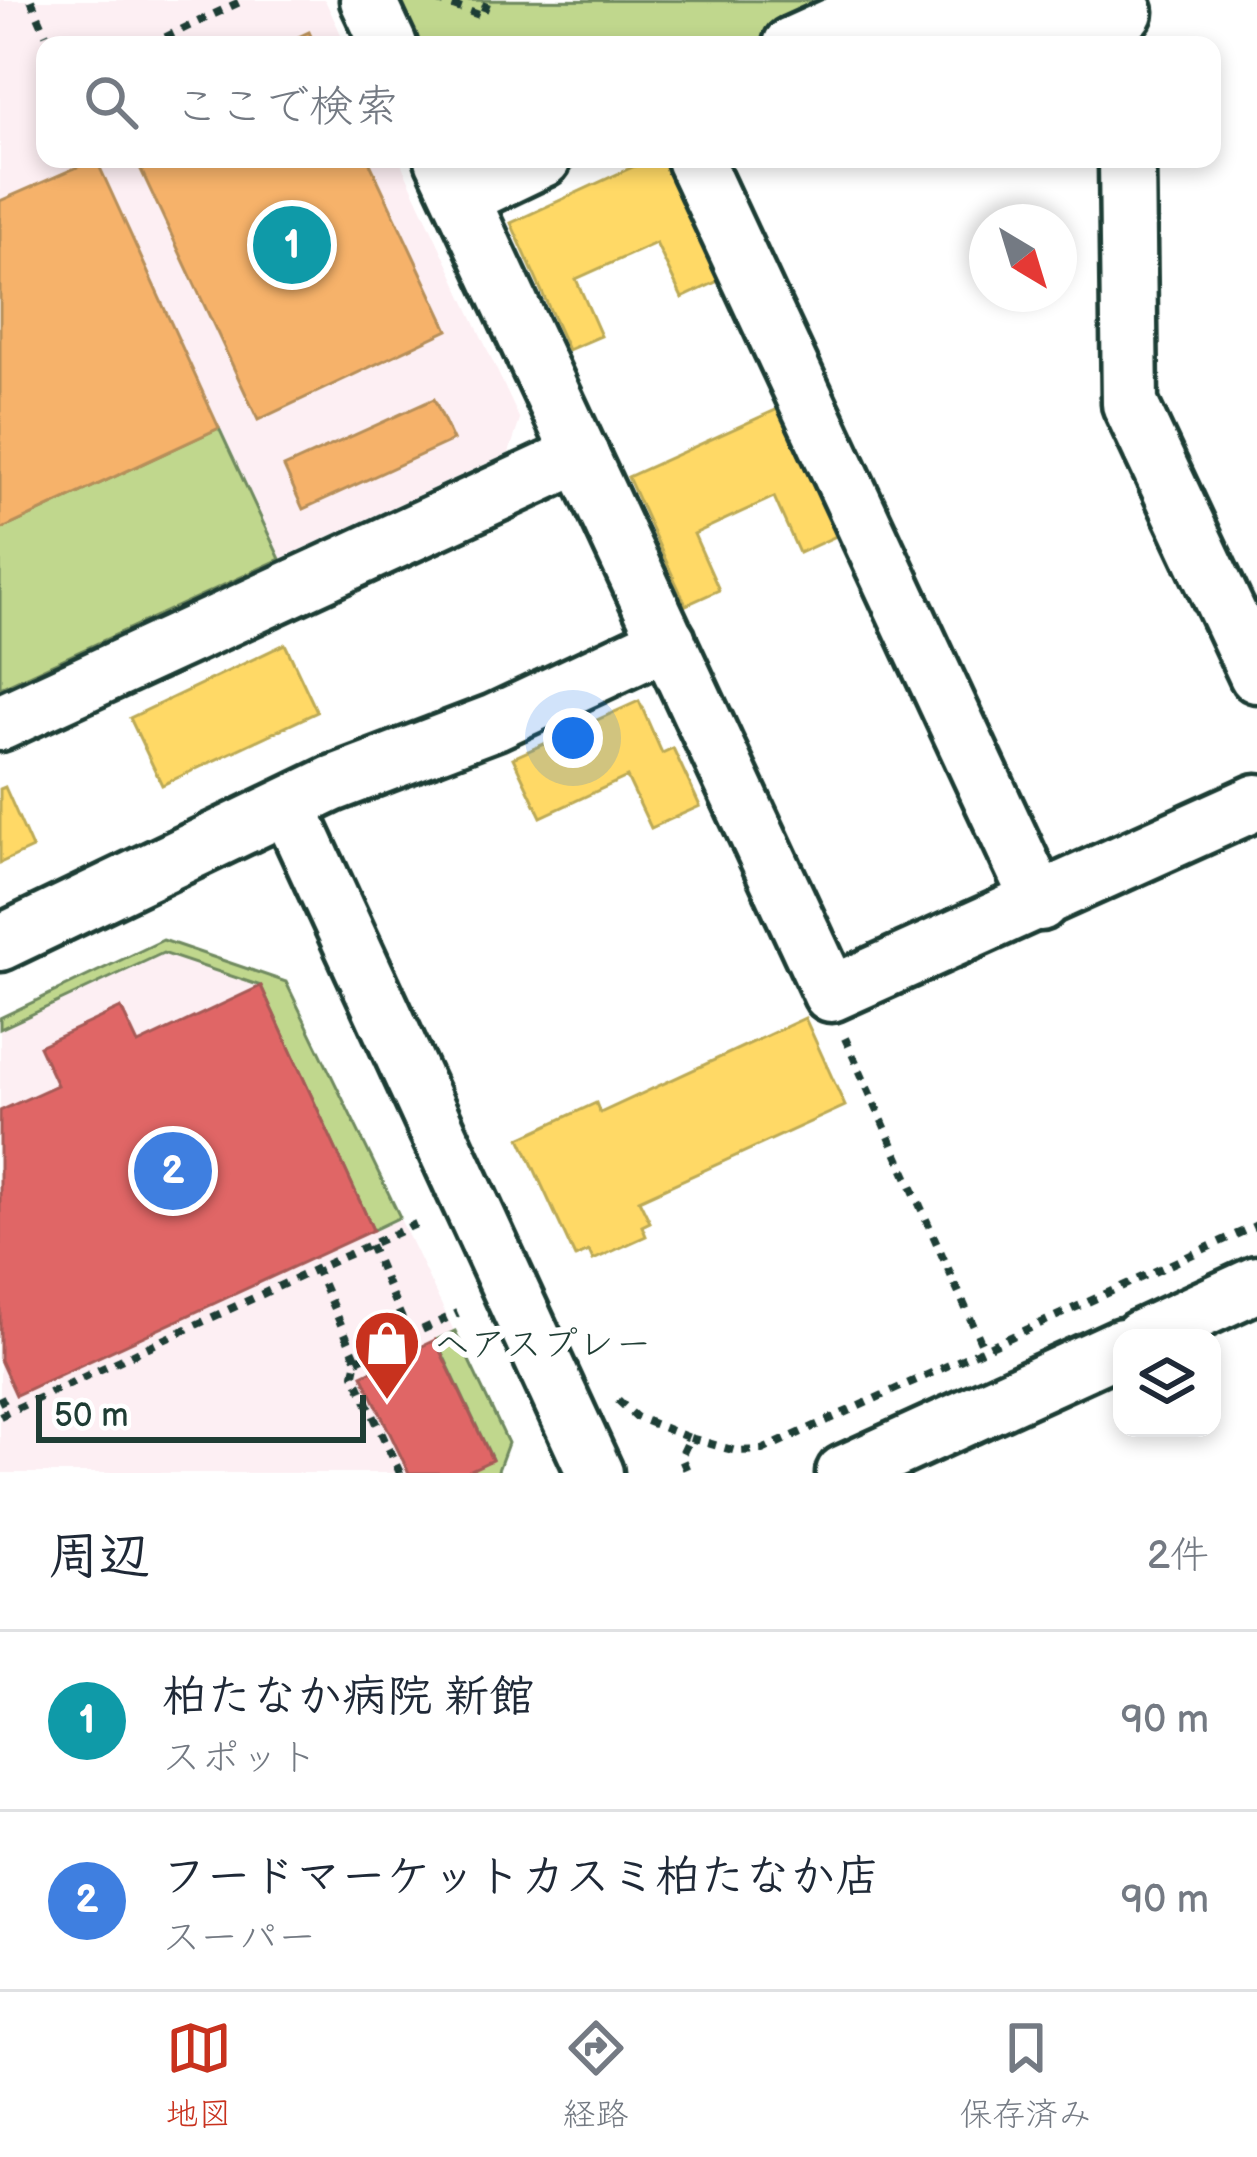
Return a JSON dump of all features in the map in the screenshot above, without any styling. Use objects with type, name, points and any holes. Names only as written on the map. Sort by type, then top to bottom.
[{"type":"street","points":[[368,0],[385,36]]},
{"type":"street","points":[[811,36],[846,20],[1125,19]]},
{"type":"street","points":[[500,168],[452,178],[831,994],[1257,802]]},
{"type":"street","points":[[698,168],[1040,903]]},
{"type":"street","points":[[1127,168],[1130,404],[1257,675]]},
{"type":"street","points":[[0,723],[581,455]]},
{"type":"street","points":[[0,943],[288,806],[495,722],[668,641]]},
{"type":"street","points":[[288,806],[595,1473]]},
{"type":"street","points":[[1160,1329],[1257,1284]]},
{"type":"street","points":[[844,1473],[1113,1350]]},
{"type":"path","points":[[31,0],[46,34]]},
{"type":"path","points":[[168,36],[244,0]]},
{"type":"path","points":[[436,0],[482,16],[488,0]]},
{"type":"path","points":[[831,994],[837,1021],[984,1349]]},
{"type":"path","points":[[0,1396],[4,1414],[416,1224]]},
{"type":"path","points":[[690,1438],[736,1451],[762,1450],[1257,1225]]},
{"type":"path","points":[[370,1245],[409,1335]]},
{"type":"path","points":[[316,1269],[357,1360],[354,1374],[400,1473]]},
{"type":"path","points":[[357,1360],[458,1313]]},
{"type":"path","points":[[681,1456],[688,1473]]},
{"type":"shaded area","points":[[0,0],[325,0],[342,36],[36,36],[36,168],[403,168],[520,420],[509,453],[0,688]]},
{"type":"shaded area","points":[[163,940],[286,982],[508,1443],[497,1473],[0,1473],[0,1018]]},
{"type":"green space","points":[[393,0],[845,1],[769,36],[408,36]]},
{"type":"green space","points":[[219,428],[280,559],[0,688],[0,530]]},
{"type":"green space","points":[[163,940],[286,982],[400,1217],[373,1230],[261,986],[163,953],[0,1029],[0,1018]]},
{"type":"green space","points":[[455,1331],[508,1443],[497,1473],[464,1473],[492,1459],[436,1340]]},
{"type":"building: 住宅","points":[[630,168],[667,168],[718,281],[682,298],[656,243],[576,279],[601,336],[568,350],[511,223]]},
{"type":"building: 住宅","points":[[778,409],[836,536],[799,553],[774,497],[694,534],[719,590],[686,605],[628,477]]},
{"type":"building: 住宅","points":[[285,644],[317,712],[162,785],[130,718]]},
{"type":"building: 住宅","points":[[639,701],[662,753],[673,748],[700,806],[651,828],[627,777],[541,817],[513,758]]},
{"type":"building: 住宅","points":[[5,787],[32,848],[0,863],[0,789]]},
{"type":"building: 住宅","points":[[805,1018],[845,1106],[639,1200],[650,1222],[642,1226],[646,1236],[593,1260],[589,1251],[575,1257],[520,1138],[596,1103],[600,1113]]},
{"type":"building: 商業","points":[[261,986],[373,1230],[16,1395],[0,1360],[0,1111],[57,1085],[39,1046],[121,1008],[138,1044]]},
{"type":"building: 商業","points":[[435,1340],[492,1460],[464,1473],[409,1473],[362,1375]]},
{"type":"building: 医療","points":[[75,168],[100,168],[219,428],[0,530],[0,201]]},
{"type":"building: 医療","points":[[140,168],[372,168],[448,330],[258,420]]},
{"type":"building: 医療","points":[[434,399],[453,440],[303,509],[284,467]]},
{"type":"place","name":"柏たなか病院 新館","points":[[292,245]]},
{"type":"place","name":"フードマーケットカスミ柏たなか店","points":[[173,1171]]},
{"type":"place","name":"ヘアスプレー","points":[[387,1402]]}]
